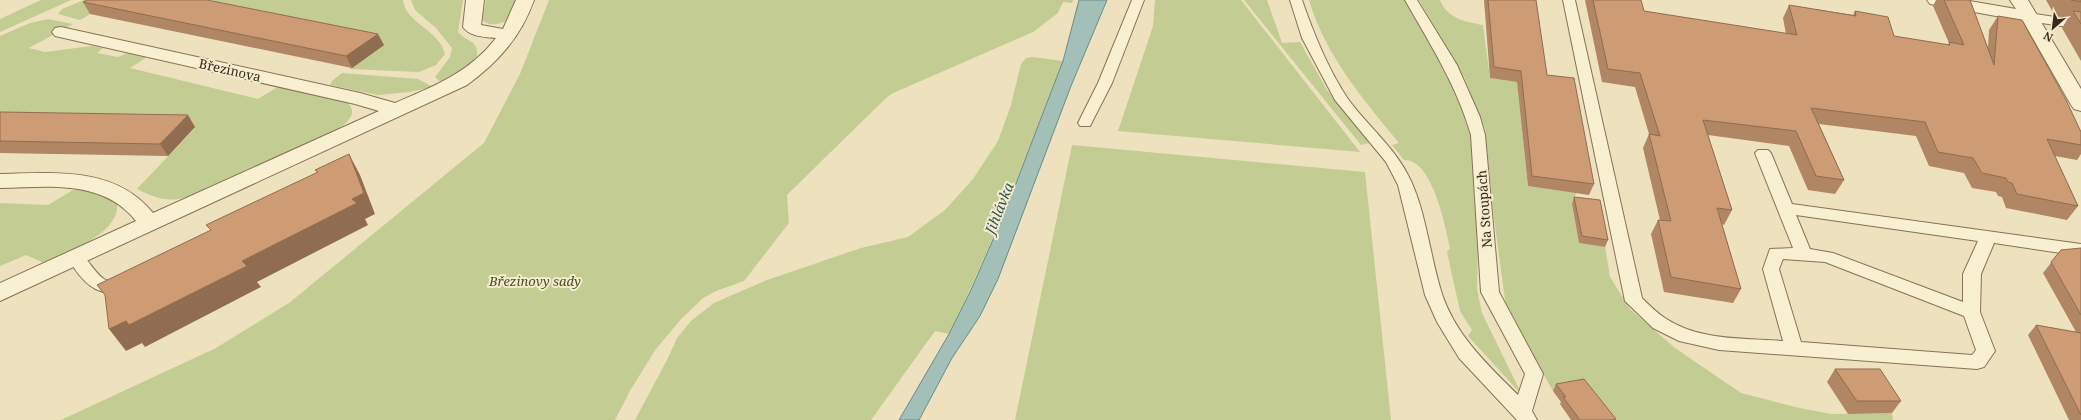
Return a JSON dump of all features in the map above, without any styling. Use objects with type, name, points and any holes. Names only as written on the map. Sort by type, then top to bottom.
[{"type":"street","points":[[475,0],[472,27],[476,30],[508,35]]},
{"type":"street","points":[[0,293],[460,81],[492,55],[508,35],[522,11],[525,0]]},
{"type":"street","points":[[1936,0],[2028,17]]},
{"type":"street","points":[[2019,0],[2081,105]]},
{"type":"street","name":"Březinova","points":[[61,32],[360,99],[397,110]]},
{"type":"street","points":[[0,181],[81,182],[102,186],[129,200],[150,224]]},
{"type":"lane","points":[[1085,123],[1105,83],[1138,0]]},
{"type":"lane","points":[[1296,0],[1309,38],[1342,100],[1393,160],[1406,185],[1434,295],[1446,322],[1465,353],[1525,416]]},
{"type":"lane","name":"Na Stoupách","points":[[1412,0],[1463,90],[1473,113],[1478,135],[1490,292],[1534,374],[1525,416]]},
{"type":"lane","points":[[1569,0],[1634,301],[1659,323],[1685,336],[1719,343],[1978,362],[1986,351],[1972,312],[1972,274],[1988,237]]},
{"type":"lane","points":[[2028,17],[2080,25]]},
{"type":"lane","points":[[1763,153],[1804,254]]},
{"type":"lane","points":[[1785,208],[2081,250]]},
{"type":"lane","points":[[1794,349],[1771,269],[1776,253],[1827,257],[1972,312]]},
{"type":"lane","points":[[76,258],[97,285],[109,288],[131,282]]},
{"type":"green space","points":[[41,0],[71,0],[0,32],[0,19]]},
{"type":"green space","points":[[84,0],[115,0],[80,20],[58,14],[62,9]]},
{"type":"green space","points":[[155,0],[403,0],[405,8],[410,15],[436,38],[442,45],[445,54],[436,65],[419,72],[349,69],[383,45]]},
{"type":"green space","points":[[411,0],[463,0],[458,32],[475,45],[477,57],[471,64],[442,83],[435,77],[450,57],[452,48],[436,28],[415,10]]},
{"type":"green space","points":[[486,0],[516,0],[508,20],[499,24],[488,24],[482,20]]},
{"type":"green space","name":"Březinovy sady","points":[[549,0],[1073,0],[1072,3],[1063,2],[1058,13],[1033,32],[891,94],[884,100],[787,195],[789,223],[744,281],[716,291],[703,298],[681,319],[656,349],[631,389],[615,420],[61,420],[216,348],[289,303],[484,143],[520,74]]},
{"type":"green space","points":[[1155,0],[1241,0],[1360,152],[1118,131],[1153,26]]},
{"type":"green space","points":[[1244,0],[1267,0],[1282,43],[1300,42],[1327,90],[1369,143],[1361,145]]},
{"type":"green space","points":[[1309,0],[1405,0],[1454,86],[1464,112],[1471,138],[1478,236],[1477,289],[1482,313],[1522,395],[1468,336],[1472,330],[1460,311],[1447,252],[1450,248],[1445,226],[1430,182],[1422,170],[1414,162],[1404,160],[1392,145],[1399,143],[1346,76],[1325,39]]},
{"type":"green space","points":[[1419,0],[1440,0],[1447,11],[1457,18],[1463,21],[1483,25],[1490,78],[1517,82],[1528,186],[1576,193],[1572,204],[1579,243],[1605,247],[1610,277],[1630,309],[1675,348],[1741,393],[1795,407],[1831,414],[1892,413],[1893,420],[1607,420],[1581,386],[1553,391],[1506,307],[1493,211],[1485,129],[1464,77]]},
{"type":"green space","points":[[48,19],[73,24],[29,48],[45,52],[92,46],[103,48],[97,53],[118,57],[127,53],[147,57],[130,68],[258,99],[279,86],[346,101],[350,105],[352,114],[344,125],[335,130],[194,195],[171,200],[158,198],[137,189],[195,128],[0,124],[0,36],[30,23]]},
{"type":"green space","points":[[1033,57],[1063,61],[1009,199],[980,267],[949,334],[935,331],[871,420],[635,420],[677,338],[691,321],[714,303],[767,280],[861,248],[908,237],[945,210],[973,179],[998,141],[1011,105],[1021,64],[1026,58]]},
{"type":"green space","points":[[342,73],[418,79],[433,87],[409,92],[378,95],[330,85],[332,81]]},
{"type":"green space","points":[[1072,145],[1365,172],[1391,420],[1015,420]]},
{"type":"green space","points":[[83,187],[94,189],[117,203],[116,214],[111,223],[102,232],[78,247],[44,263],[26,255],[0,266],[0,203],[48,205],[73,190]]},
{"type":"water","points":[[1079,0],[1107,0],[1071,86],[998,279],[980,316],[952,358],[919,420],[899,420],[949,334],[971,290],[1005,212],[1063,61]]},
{"type":"building","points":[[87,0],[207,0],[378,34],[346,56],[83,2]]},
{"type":"building","points":[[1488,0],[1536,0],[1547,75],[1574,78],[1594,184],[1532,176],[1521,71],[1494,67]]},
{"type":"building","points":[[1593,0],[1641,0],[1644,11],[1797,35],[1789,5],[1856,16],[1855,11],[1888,17],[1894,36],[1950,45],[1949,42],[1964,45],[1944,0],[1970,0],[1994,65],[1998,16],[2022,20],[2066,100],[2081,132],[2081,145],[2047,139],[2078,206],[2017,194],[2012,183],[2008,182],[2006,178],[1982,173],[1973,158],[1938,152],[1925,122],[1811,108],[1844,180],[1816,176],[1796,131],[1703,120],[1732,210],[1717,208],[1741,289],[1671,277],[1658,220],[1671,221],[1649,134],[1660,136],[1640,73],[1608,69]]},
{"type":"building","points":[[2073,11],[2081,12],[2081,24]]},
{"type":"building","points":[[0,112],[188,115],[160,144],[0,141]]},
{"type":"building","points":[[349,154],[364,193],[352,199],[357,203],[242,261],[247,266],[129,325],[126,321],[109,329],[105,295],[97,285],[211,230],[206,225],[318,172],[315,170]]},
{"type":"building","points":[[1574,197],[1600,200],[1608,240],[1582,236]]},
{"type":"building","points":[[2081,248],[2081,315],[2051,262],[2061,250]]},
{"type":"building","points":[[2036,325],[2081,333],[2081,415]]},
{"type":"building","points":[[1835,369],[1880,369],[1901,401],[1857,401]]},
{"type":"building","points":[[1584,379],[1616,419],[1580,420],[1563,397],[1566,397],[1556,384]]},
{"type":"water label","name":"Jihlávka","points":[[999,208]]}]
